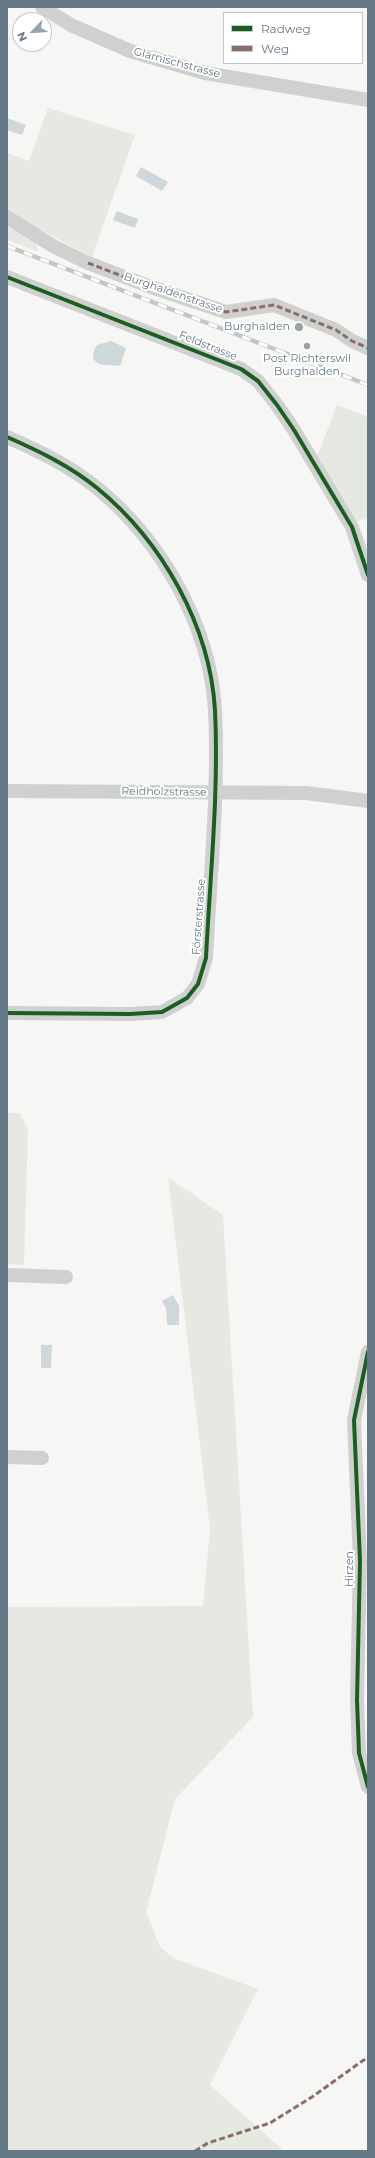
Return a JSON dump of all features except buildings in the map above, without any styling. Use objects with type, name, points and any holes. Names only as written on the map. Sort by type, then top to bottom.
[{"type":"street","name":"Glärnischstrasse","points":[[42,7],[71,25],[130,51],[205,73],[368,100]]},
{"type":"street","name":"Burghaldenstrasse","points":[[7,217],[53,246],[88,263],[151,287],[226,312],[274,305],[336,330],[352,341],[368,348]]},
{"type":"street","name":"Feldstrasse","points":[[7,277],[241,369],[258,381],[277,405],[352,527],[368,575]]},
{"type":"street","name":"Försterstrasse","points":[[7,437],[52,458],[97,488],[137,526],[170,572],[195,624],[211,680],[215,710],[215,793],[206,958],[198,984],[187,998],[162,1012],[130,1014],[7,1013]]},
{"type":"street","name":"Reidholzstrasse","points":[[7,791],[75,790],[306,793],[368,801]]},
{"type":"street","points":[[7,1276],[66,1277]]},
{"type":"street","name":"Hirzen","points":[[368,1352],[354,1420],[360,1560],[357,1700],[359,1753],[368,1787]]},
{"type":"street","points":[[7,1457],[42,1458]]},
{"type":"shaded area","points":[[48,108],[135,135],[92,257],[7,212],[7,153],[29,161]]},
{"type":"shaded area","points":[[7,118],[26,125],[22,135],[7,130]]},
{"type":"shaded area","points":[[141,167],[168,182],[162,191],[136,176]]},
{"type":"shaded area","points":[[117,211],[138,219],[135,228],[113,220]]},
{"type":"shaded area","points":[[7,223],[35,242],[39,252],[7,240]]},
{"type":"shaded area","points":[[111,341],[126,348],[120,366],[104,365],[95,361],[93,357],[97,345]]},
{"type":"shaded area","points":[[337,405],[368,417],[368,518],[353,523],[316,459]]},
{"type":"shaded area","points":[[7,1113],[20,1113],[28,1129],[24,1265],[7,1264]]},
{"type":"shaded area","points":[[168,1177],[223,1215],[253,1717],[175,1799],[146,1912],[160,1947],[173,1958],[258,1989],[210,2085],[284,2151],[7,2151],[7,1607],[203,1606],[210,1529]]},
{"type":"shaded area","points":[[173,1295],[179,1306],[179,1325],[167,1325],[166,1308],[162,1301]]},
{"type":"shaded area","points":[[41,1345],[52,1345],[51,1368],[41,1368]]},
{"type":"railway","points":[[7,246],[368,385]]},
{"type":"marked path","points":[[88,263],[151,287],[226,312],[274,305],[336,330],[352,341],[368,348]]},
{"type":"marked path","points":[[195,2151],[208,2143],[270,2123],[312,2097],[368,2057]]},
{"type":"cycle path","points":[[7,277],[241,369],[258,381],[294,430],[352,527],[368,575]]},
{"type":"cycle path","points":[[7,437],[54,460],[87,480],[121,509],[162,559],[193,617],[204,647],[211,679],[215,710],[216,741],[214,834],[206,958],[198,984],[187,998],[162,1012],[130,1014],[7,1013]]},
{"type":"cycle path","points":[[368,1352],[354,1420],[360,1561],[357,1700],[359,1753],[368,1787]]},
{"type":"place","name":"Burghalden","points":[[299,327]]},
{"type":"place","name":"Post Richterswil Burghalden","points":[[307,346]]}]
